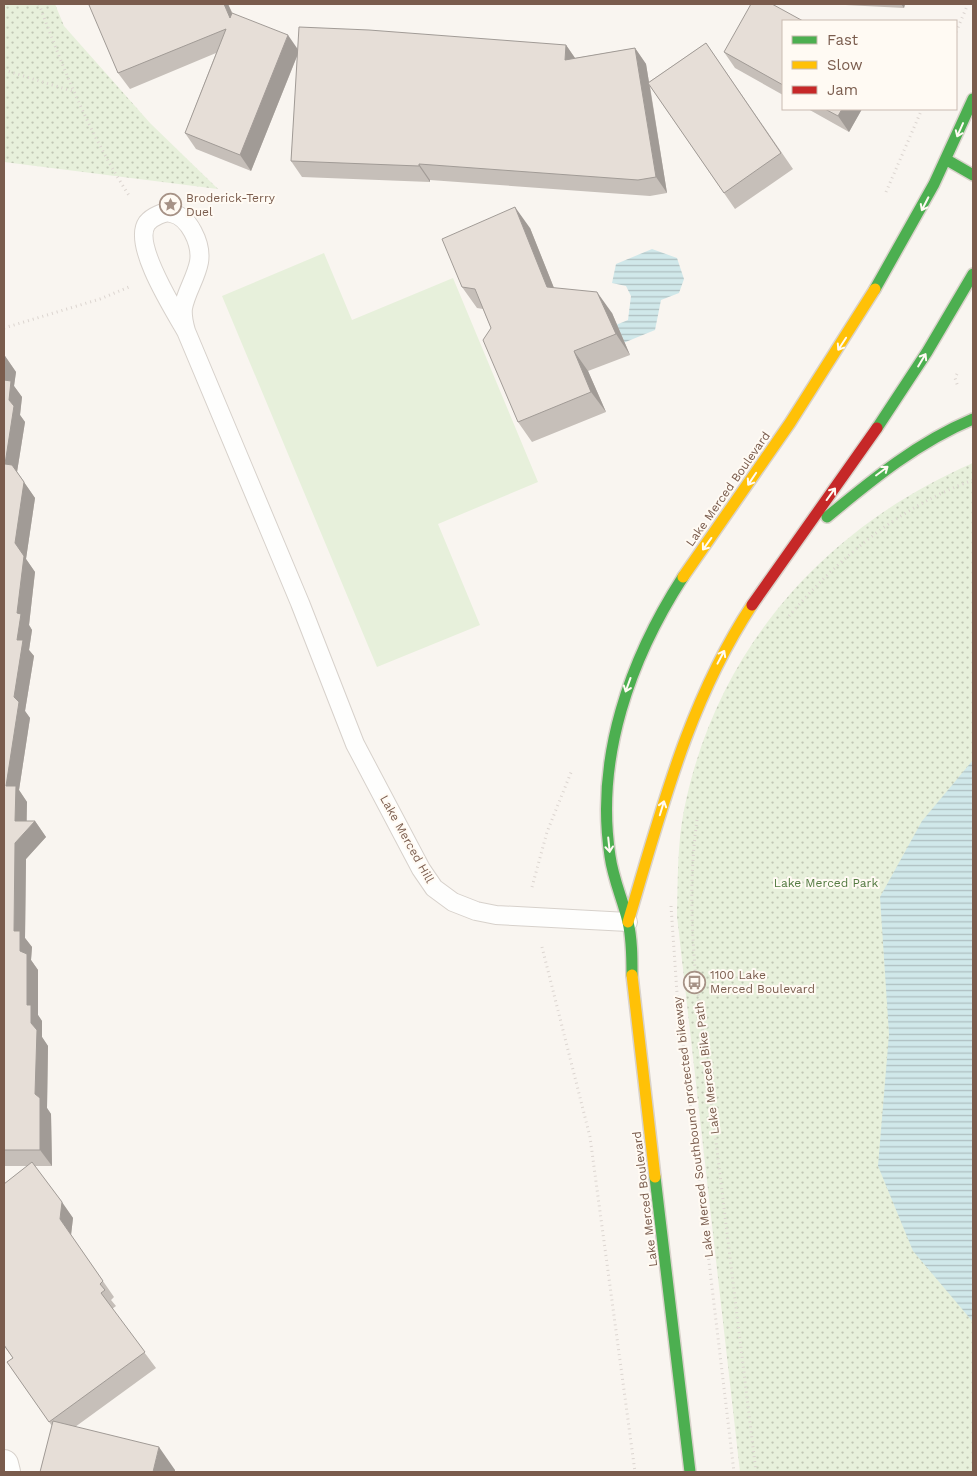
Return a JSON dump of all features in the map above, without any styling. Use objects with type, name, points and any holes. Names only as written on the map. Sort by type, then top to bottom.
[{"type":"main road","name":"Lake Merced Boulevard","points":[[690,1472],[632,986],[628,922],[616,885],[609,847],[606,808],[609,765],[616,725],[627,686],[640,654],[673,591],[782,435],[861,314],[917,219],[973,99]]},
{"type":"main road","points":[[946,160],[973,175]]},
{"type":"main road","name":"Lake Merced Boulevard","points":[[628,922],[676,763],[695,711],[731,639],[792,547],[893,405],[973,274]]},
{"type":"main road","points":[[792,547],[894,462],[936,436],[973,419]]},
{"type":"street","points":[[4,1464],[6,1472]]},
{"type":"lane","points":[[169,212],[182,217],[190,227],[199,248],[199,262],[182,311],[186,331],[144,247],[143,235],[147,223],[157,215],[169,212]]},
{"type":"lane","name":"Lake Merced Hill","points":[[186,331],[300,603],[355,744],[421,869],[434,888],[453,902],[476,911],[496,915],[628,922]]},
{"type":"path","points":[[38,4],[72,91],[117,176],[147,223]]},
{"type":"path","points":[[957,30],[968,4]]},
{"type":"path","points":[[4,70],[72,91]]},
{"type":"path","points":[[886,192],[922,110]]},
{"type":"path","points":[[4,328],[100,299],[157,276]]},
{"type":"path","points":[[786,619],[820,581],[853,550],[886,525],[923,502],[973,480]]},
{"type":"path","name":"Lake Merced Bike Path","points":[[698,814],[691,865],[691,915],[695,968],[756,1472]]},
{"type":"path","name":"Lake Merced Southbound protected bikeway","points":[[671,900],[677,993],[734,1472]]},
{"type":"green space","points":[[4,4],[55,4],[64,26],[150,123],[218,189],[4,162]]},
{"type":"green space","points":[[324,253],[352,320],[453,278],[538,482],[438,524],[480,625],[377,667],[222,296]]},
{"type":"green space","name":"Lake Merced Park","points":[[973,463],[973,1472],[740,1472],[677,916],[679,850],[684,810],[700,751],[722,697],[750,646],[785,600],[825,558],[870,522],[919,490]]},
{"type":"water","points":[[652,249],[677,258],[684,279],[679,293],[661,300],[655,330],[606,350],[599,332],[628,320],[631,296],[626,286],[612,283],[616,264]]},
{"type":"water","points":[[973,760],[973,1322],[913,1251],[878,1166],[889,1034],[880,897],[922,821]]},
{"type":"building","points":[[224,4],[230,18],[232,13],[288,35],[240,155],[185,133],[226,29],[118,73],[89,5]]},
{"type":"building","points":[[751,4],[772,4],[801,20],[782,20],[782,84],[724,52]]},
{"type":"building","points":[[299,27],[369,30],[566,45],[565,60],[635,48],[656,177],[638,180],[419,164],[419,166],[291,161]]},
{"type":"building","points":[[706,43],[781,153],[724,193],[648,83]]},
{"type":"building","points":[[827,110],[841,110],[838,116]]},
{"type":"building","points":[[515,207],[547,287],[597,292],[616,334],[574,351],[591,392],[518,422],[483,340],[491,328],[475,289],[462,287],[442,239]]},
{"type":"building","points":[[4,380],[11,381],[9,400],[14,406],[5,464],[12,465],[24,482],[15,543],[24,556],[17,613],[21,614],[17,640],[23,640],[14,697],[19,702],[6,786],[16,786],[15,821],[35,821],[15,843],[14,931],[20,931],[20,951],[27,954],[27,1005],[31,1005],[31,1023],[37,1030],[35,1094],[40,1098],[40,1150],[4,1150]]},
{"type":"building","points":[[32,1162],[62,1202],[60,1219],[103,1281],[100,1284],[105,1290],[101,1293],[145,1352],[49,1422],[7,1362],[13,1358],[4,1345],[4,1184]]},
{"type":"building","points":[[53,1421],[159,1447],[153,1472],[40,1472]]},
{"type":"traffic: fast","points":[[875,289],[934,184],[973,99]]},
{"type":"traffic: fast","points":[[947,160],[973,175]]},
{"type":"traffic: fast","points":[[877,428],[927,352],[973,274]]},
{"type":"traffic: fast","points":[[827,517],[897,462],[933,439],[973,419]]},
{"type":"traffic: fast","points":[[632,975],[632,948],[629,928],[610,856],[607,819],[608,783],[613,746],[621,711],[633,675],[647,641],[683,577]]},
{"type":"traffic: fast","points":[[655,1177],[690,1472]]},
{"type":"traffic: slow","points":[[683,577],[790,423],[875,289]]},
{"type":"traffic: slow","points":[[628,922],[665,799],[693,719],[710,680],[752,605]]},
{"type":"traffic: slow","points":[[632,975],[655,1177]]},
{"type":"traffic: jam","points":[[752,605],[877,428]]},
{"type":"place","name":"Broderick-Terry Duel","points":[[170,205]]},
{"type":"place","name":"1100 Lake Merced Boulevard","points":[[694,982]]}]
